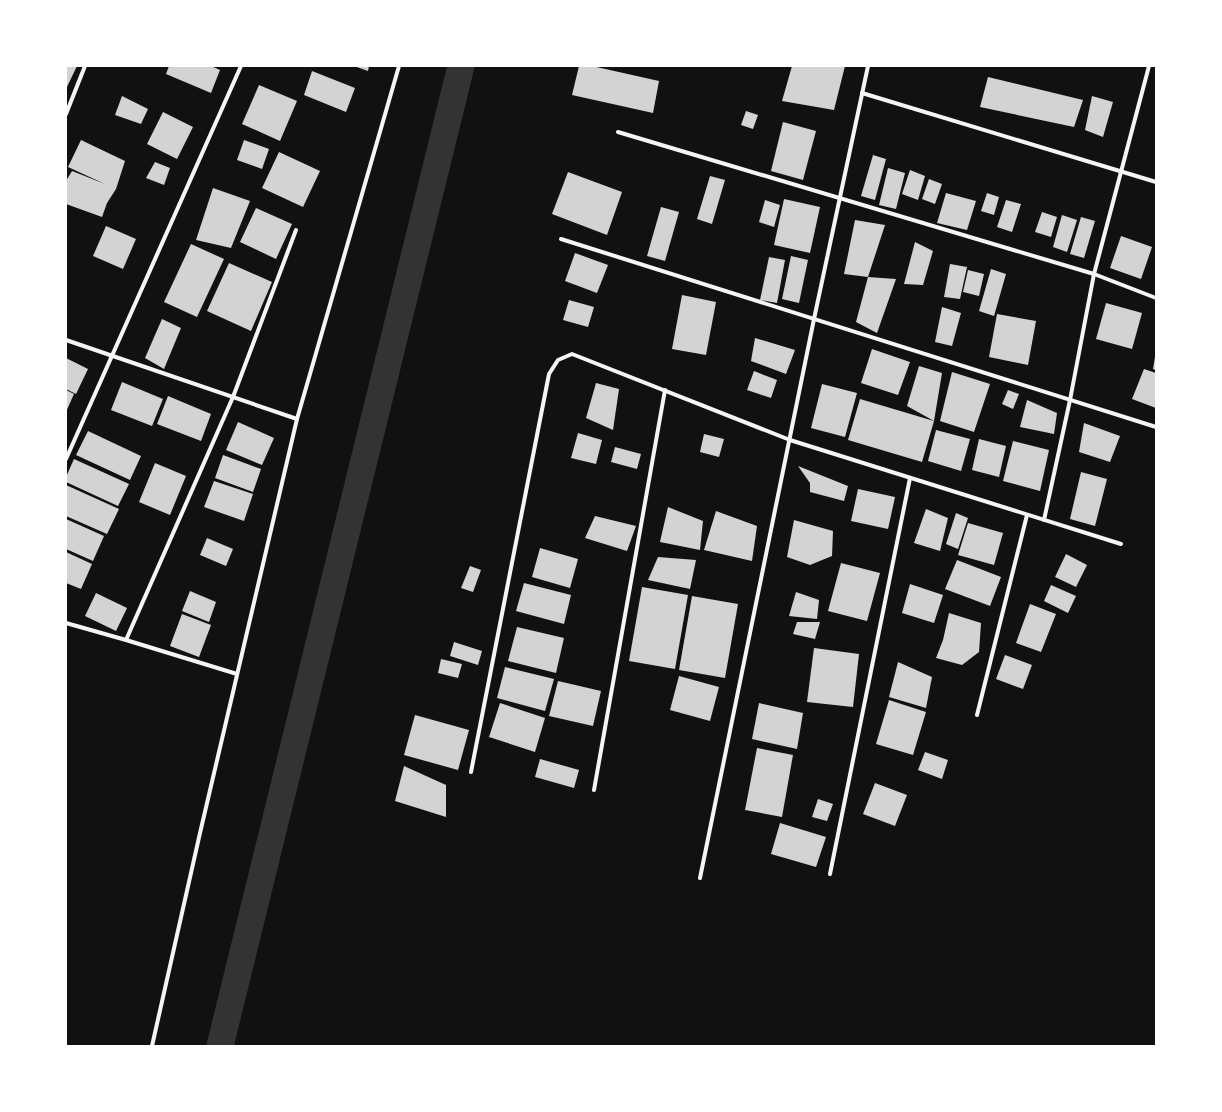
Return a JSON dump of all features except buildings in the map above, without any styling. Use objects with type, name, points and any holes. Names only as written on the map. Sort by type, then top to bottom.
[{"type":"street","points":[[66,114],[85,66]]},
{"type":"street","points":[[66,459],[241,66]]},
{"type":"street","points":[[152,1046],[200,833],[297,419],[399,66]]},
{"type":"street","points":[[700,878],[814,319],[868,66]]},
{"type":"street","points":[[1044,520],[1070,400],[1094,274],[1149,66]]},
{"type":"street","points":[[862,93],[1156,182]]},
{"type":"street","points":[[618,132],[1094,274],[1156,298]]},
{"type":"street","points":[[126,640],[233,397],[296,230]]},
{"type":"street","points":[[561,239],[1156,427]]},
{"type":"street","points":[[66,340],[297,419]]},
{"type":"street","points":[[471,772],[549,374],[558,360],[572,354],[790,440],[1121,544]]},
{"type":"street","points":[[594,790],[665,390]]},
{"type":"street","points":[[830,874],[910,478]]},
{"type":"street","points":[[977,715],[1027,515]]},
{"type":"street","points":[[66,624],[126,640],[237,674]]},
{"type":"waterway","points":[[220,1046],[461,66]]}]
